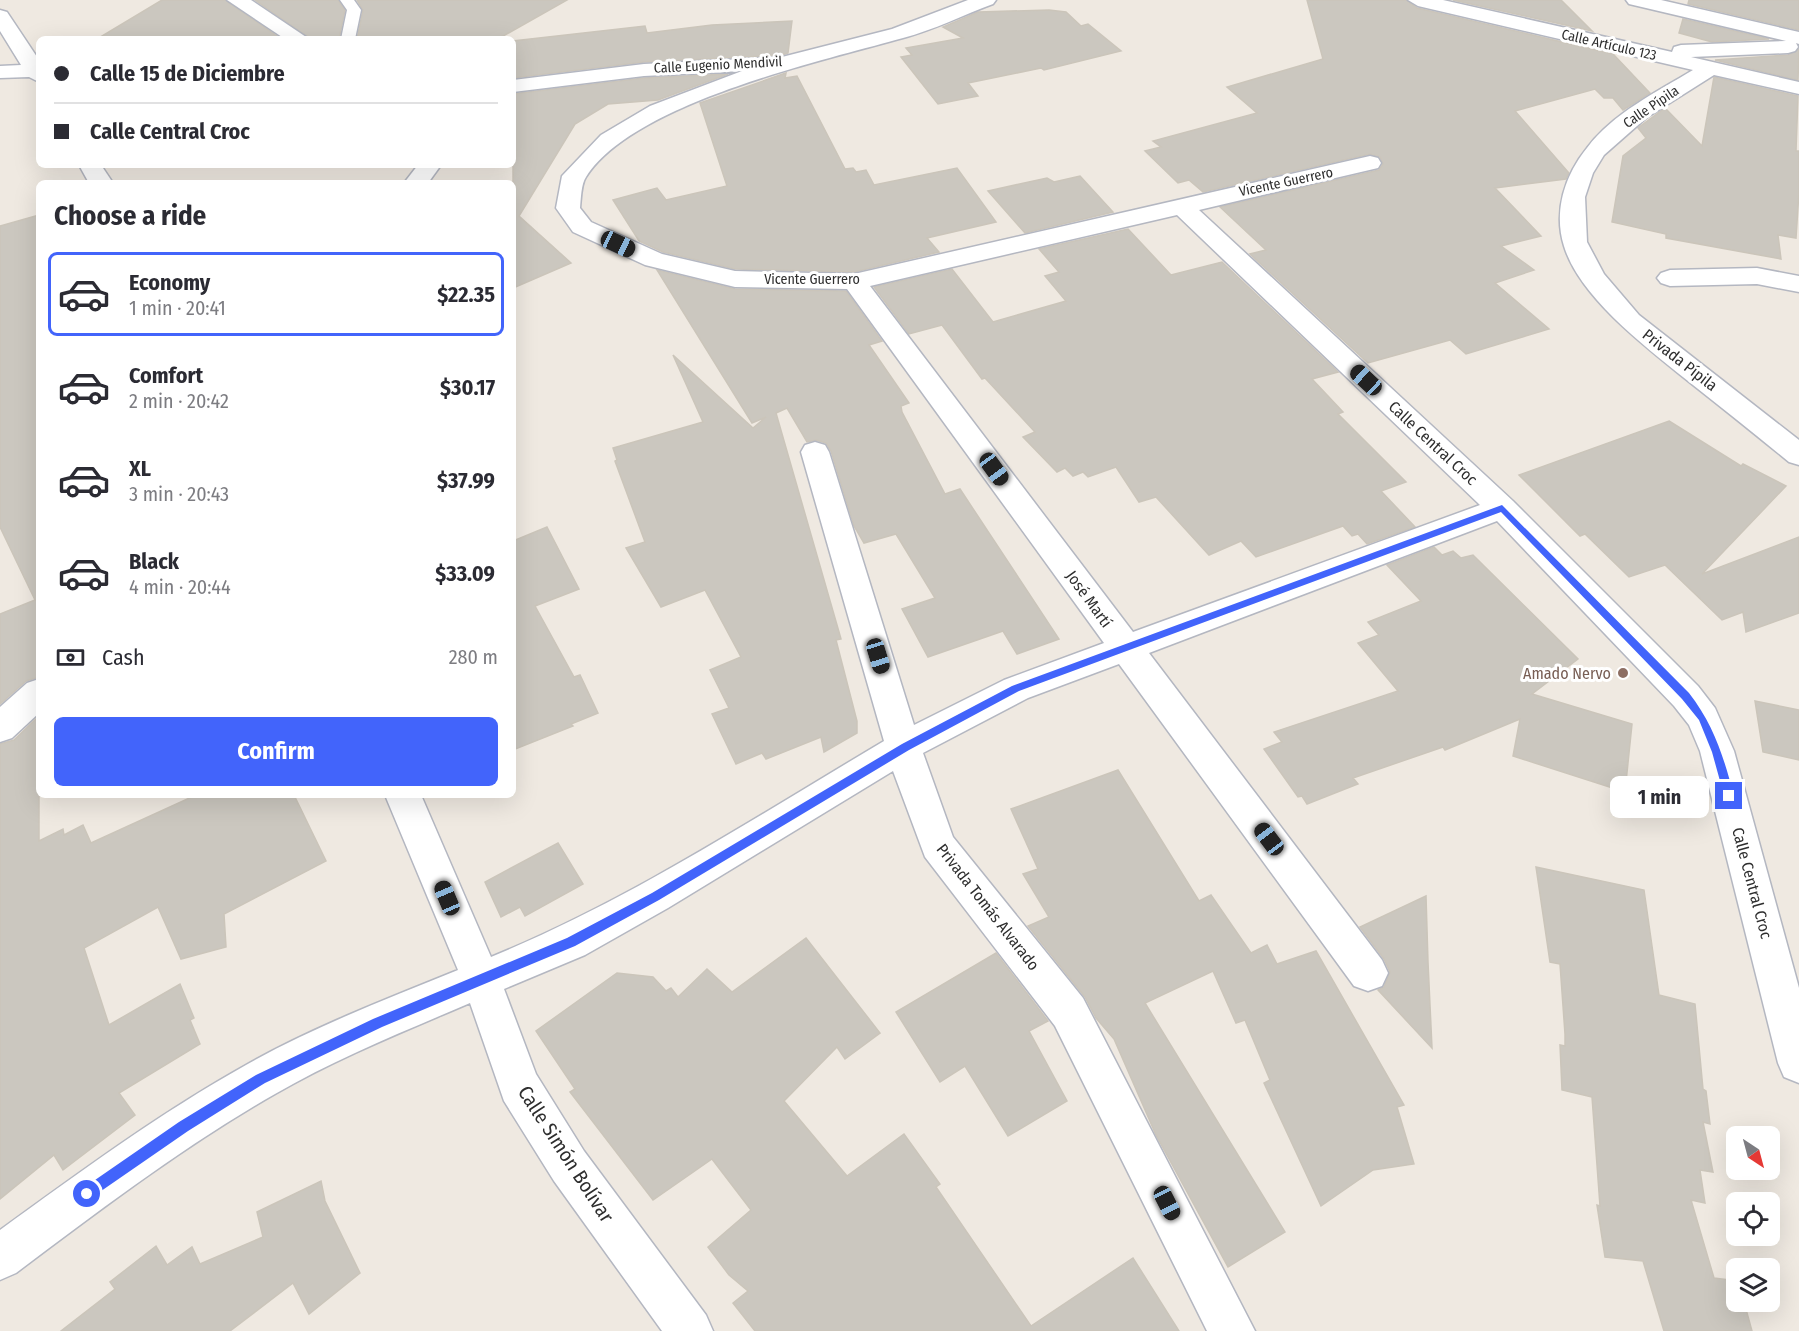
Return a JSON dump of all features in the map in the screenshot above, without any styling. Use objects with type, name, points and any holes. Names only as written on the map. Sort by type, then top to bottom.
[{"type":"street","points":[[237,0],[293,36]]},
{"type":"street","name":"Calle Eugenio Mendivil","points":[[516,86],[644,70],[782,63],[899,33],[986,0]]},
{"type":"street","name":"Calle Artículo 123","points":[[1418,0],[1708,69],[1799,88]]},
{"type":"street","points":[[1636,0],[1799,38]]},
{"type":"street","points":[[0,16],[36,69]]},
{"type":"street","points":[[1638,52],[1799,47]]},
{"type":"street","name":"Vicente Guerrero","points":[[782,63],[658,111],[609,141],[573,176],[568,208],[582,227],[654,260],[735,279],[854,282],[1370,163]]},
{"type":"street","name":"Calle Pípila","points":[[1577,250],[1571,212],[1573,187],[1597,149],[1627,122],[1708,69]]},
{"type":"street","points":[[0,72],[36,72]]},
{"type":"street","points":[[418,180],[428,168]]},
{"type":"street","name":"Calle Central Croc","points":[[1180,205],[1502,508],[1686,696],[1703,718],[1717,752],[1799,1063]]},
{"type":"street","name":"Privada Pípila","points":[[1577,250],[1607,294],[1630,321],[1799,455]]},
{"type":"street","points":[[1670,278],[1757,276],[1799,284]]},
{"type":"street","name":"José Martí","points":[[854,282],[1368,973]]},
{"type":"street","name":"Privada Tomás Alvarado","points":[[815,452],[917,792],[938,846],[1069,1012],[1232,1331]]},
{"type":"street","points":[[0,1257],[121,1168],[261,1079],[377,1023],[571,942],[656,896],[905,747],[1016,688],[1502,508]]},
{"type":"street","points":[[0,728],[36,695]]},
{"type":"street","name":"Calle Simón Bolívar","points":[[404,798],[482,981],[519,1086],[569,1166],[690,1331]]},
{"type":"lane","points":[[346,0],[354,10],[349,36]]},
{"type":"building","points":[[162,0],[225,0],[277,36],[102,36]]},
{"type":"building","points":[[255,0],[338,0],[345,10],[340,36],[307,36]]},
{"type":"building","points":[[357,0],[567,0],[503,36],[358,36],[363,10]]},
{"type":"building","points":[[1307,0],[1406,0],[1417,8],[1613,54],[1650,93],[1623,110],[1613,98],[1604,98],[1595,89],[1515,111],[1569,173],[1566,179],[1495,188],[1541,236],[1501,246],[1534,270],[1495,283],[1549,329],[1466,354],[1450,340],[1368,363],[1250,254],[1266,250],[1220,207],[1379,170],[1383,164],[1380,157],[1370,154],[1203,192],[1189,180],[1178,183],[1145,151],[1161,147],[1153,141],[1257,113],[1227,87],[1323,59]]},
{"type":"building","points":[[1453,0],[1561,0],[1592,31]]},
{"type":"building","points":[[1689,0],[1799,0],[1799,30],[1688,4]]},
{"type":"building","points":[[1049,10],[1066,12],[1081,26],[1088,24],[1121,51],[1044,70],[1041,68],[968,83],[978,96],[938,104],[901,57],[912,55],[906,48],[963,38],[943,27],[978,12]]},
{"type":"building","points":[[1683,19],[1769,39],[1712,42],[1679,33]]},
{"type":"building","points":[[792,21],[788,53],[644,62],[516,78],[516,41],[645,26],[647,33],[712,25]]},
{"type":"building","points":[[1799,49],[1798,80],[1715,60],[1788,55]]},
{"type":"building","points":[[786,73],[785,78],[797,76],[845,169],[853,168],[856,172],[866,170],[874,185],[957,168],[996,222],[927,238],[939,252],[854,272],[735,269],[663,252],[639,241],[613,200],[657,188],[666,200],[727,186],[700,103]]},
{"type":"building","points":[[728,74],[658,100],[608,104],[575,124],[519,216],[571,263],[516,287],[516,180],[513,180],[513,168],[516,168],[516,94],[644,78]]},
{"type":"building","points":[[1714,77],[1798,96],[1796,151],[1799,151],[1799,192],[1796,238],[1778,235],[1781,259],[1666,238],[1666,234],[1612,222],[1623,156],[1646,138],[1638,128],[1665,108],[1702,146]]},
{"type":"building","points":[[1080,176],[1113,212],[1025,233],[988,191],[1047,178],[1054,182]]},
{"type":"building","points":[[36,216],[36,678],[26,681],[0,704],[0,614],[35,600],[0,527],[0,226]]},
{"type":"building","points":[[1128,229],[1171,275],[1222,262],[1338,372],[1312,379],[1343,412],[1338,414],[1406,482],[1381,491],[1415,527],[1367,544],[1358,534],[1352,536],[1343,526],[1256,557],[1241,541],[1209,555],[1156,497],[1139,502],[1116,467],[1088,477],[1083,472],[1073,476],[1065,468],[1057,472],[1023,437],[1035,432],[985,378],[982,379],[942,325],[909,334],[874,287],[952,269],[993,322],[1066,301],[1045,276],[1059,272],[1039,249]]},
{"type":"building","points":[[657,270],[735,289],[846,291],[882,341],[869,345],[909,403],[901,406],[902,412],[945,494],[960,489],[1059,639],[1017,654],[1003,631],[928,657],[902,609],[935,598],[896,534],[864,543],[854,526],[831,451],[826,443],[816,440],[807,442],[787,408],[776,413],[841,639],[836,640],[857,721],[857,733],[824,752],[821,737],[766,759],[762,753],[736,764],[712,714],[729,708],[710,670],[741,657],[705,590],[661,607],[626,548],[645,542],[615,461],[617,460],[613,448],[703,422],[673,355],[753,428],[766,417],[752,423]]},
{"type":"building","points":[[1669,421],[1741,466],[1743,464],[1786,486],[1702,574],[1799,537],[1799,613],[1746,632],[1743,612],[1722,620],[1665,565],[1629,577],[1585,534],[1580,536],[1519,475]]},
{"type":"building","points":[[547,527],[579,589],[535,606],[574,677],[580,675],[598,713],[571,724],[573,726],[516,749],[516,540]]},
{"type":"building","points":[[1434,547],[1442,555],[1453,551],[1461,558],[1473,555],[1578,659],[1532,694],[1632,724],[1625,792],[1513,756],[1520,719],[1445,750],[1443,747],[1353,778],[1358,784],[1307,804],[1302,796],[1298,797],[1264,749],[1282,742],[1274,732],[1398,691],[1358,643],[1379,635],[1368,622],[1421,601],[1387,565]]},
{"type":"building","points":[[1755,701],[1799,710],[1799,760],[1763,752]]},
{"type":"building","points":[[36,719],[36,798],[39,798],[39,841],[63,829],[64,835],[83,825],[91,843],[189,798],[295,798],[326,861],[224,914],[226,947],[181,959],[158,907],[84,948],[109,1025],[180,984],[194,1018],[190,1020],[200,1044],[119,1093],[135,1115],[63,1170],[54,1155],[0,1199],[0,744],[14,740]]},
{"type":"building","points":[[1118,770],[1199,901],[1211,895],[1251,953],[1267,945],[1277,964],[1316,951],[1404,1105],[1397,1107],[1414,1164],[1373,1170],[1321,1206],[1264,1083],[1270,1080],[1245,1020],[1236,1023],[1213,971],[1145,1003],[1285,1232],[1228,1267],[1156,1135],[1114,1039],[1096,1018],[1085,997],[1028,926],[1049,917],[1023,874],[1038,869],[1011,809]]},
{"type":"building","points":[[558,843],[583,884],[525,916],[520,907],[501,917],[485,882]]},
{"type":"building","points":[[1536,867],[1644,890],[1659,995],[1695,1004],[1703,1089],[1706,1091],[1710,1124],[1703,1122],[1713,1172],[1700,1170],[1705,1203],[1691,1200],[1714,1278],[1726,1280],[1726,1312],[1747,1312],[1752,1331],[1664,1331],[1643,1261],[1605,1257],[1597,1205],[1600,1206],[1592,1097],[1562,1090],[1560,1045],[1565,1046],[1565,1034],[1560,964],[1550,962]]},
{"type":"building","points":[[1426,896],[1432,1048],[1378,990],[1384,987],[1390,972],[1384,959],[1360,927]]},
{"type":"building","points":[[806,938],[880,1033],[845,1059],[837,1047],[784,1101],[847,1176],[904,1134],[940,1184],[936,1187],[1031,1326],[1133,1258],[1179,1331],[755,1331],[733,1303],[748,1291],[729,1275],[708,1247],[751,1210],[712,1159],[653,1200],[570,1092],[575,1089],[536,1031],[617,973],[653,977],[666,991],[671,988],[678,997],[707,969],[732,992]]},
{"type":"building","points":[[996,953],[1048,1021],[1029,1031],[1067,1101],[1008,1136],[965,1066],[940,1082],[896,1012]]},
{"type":"building","points":[[321,1181],[325,1201],[360,1273],[309,1314],[293,1283],[230,1331],[61,1331],[115,1289],[110,1282],[156,1246],[167,1265],[192,1247],[200,1264],[263,1237],[257,1212]]},
{"type":"place","name":"Amado Nervo","points":[[1623,673]]},
{"type":"route","points":[[87,1194],[183,1126],[261,1079],[377,1023],[571,942],[656,896],[905,747],[1016,688],[1502,508],[1686,696],[1703,718],[1717,752],[1729,796]]}]
